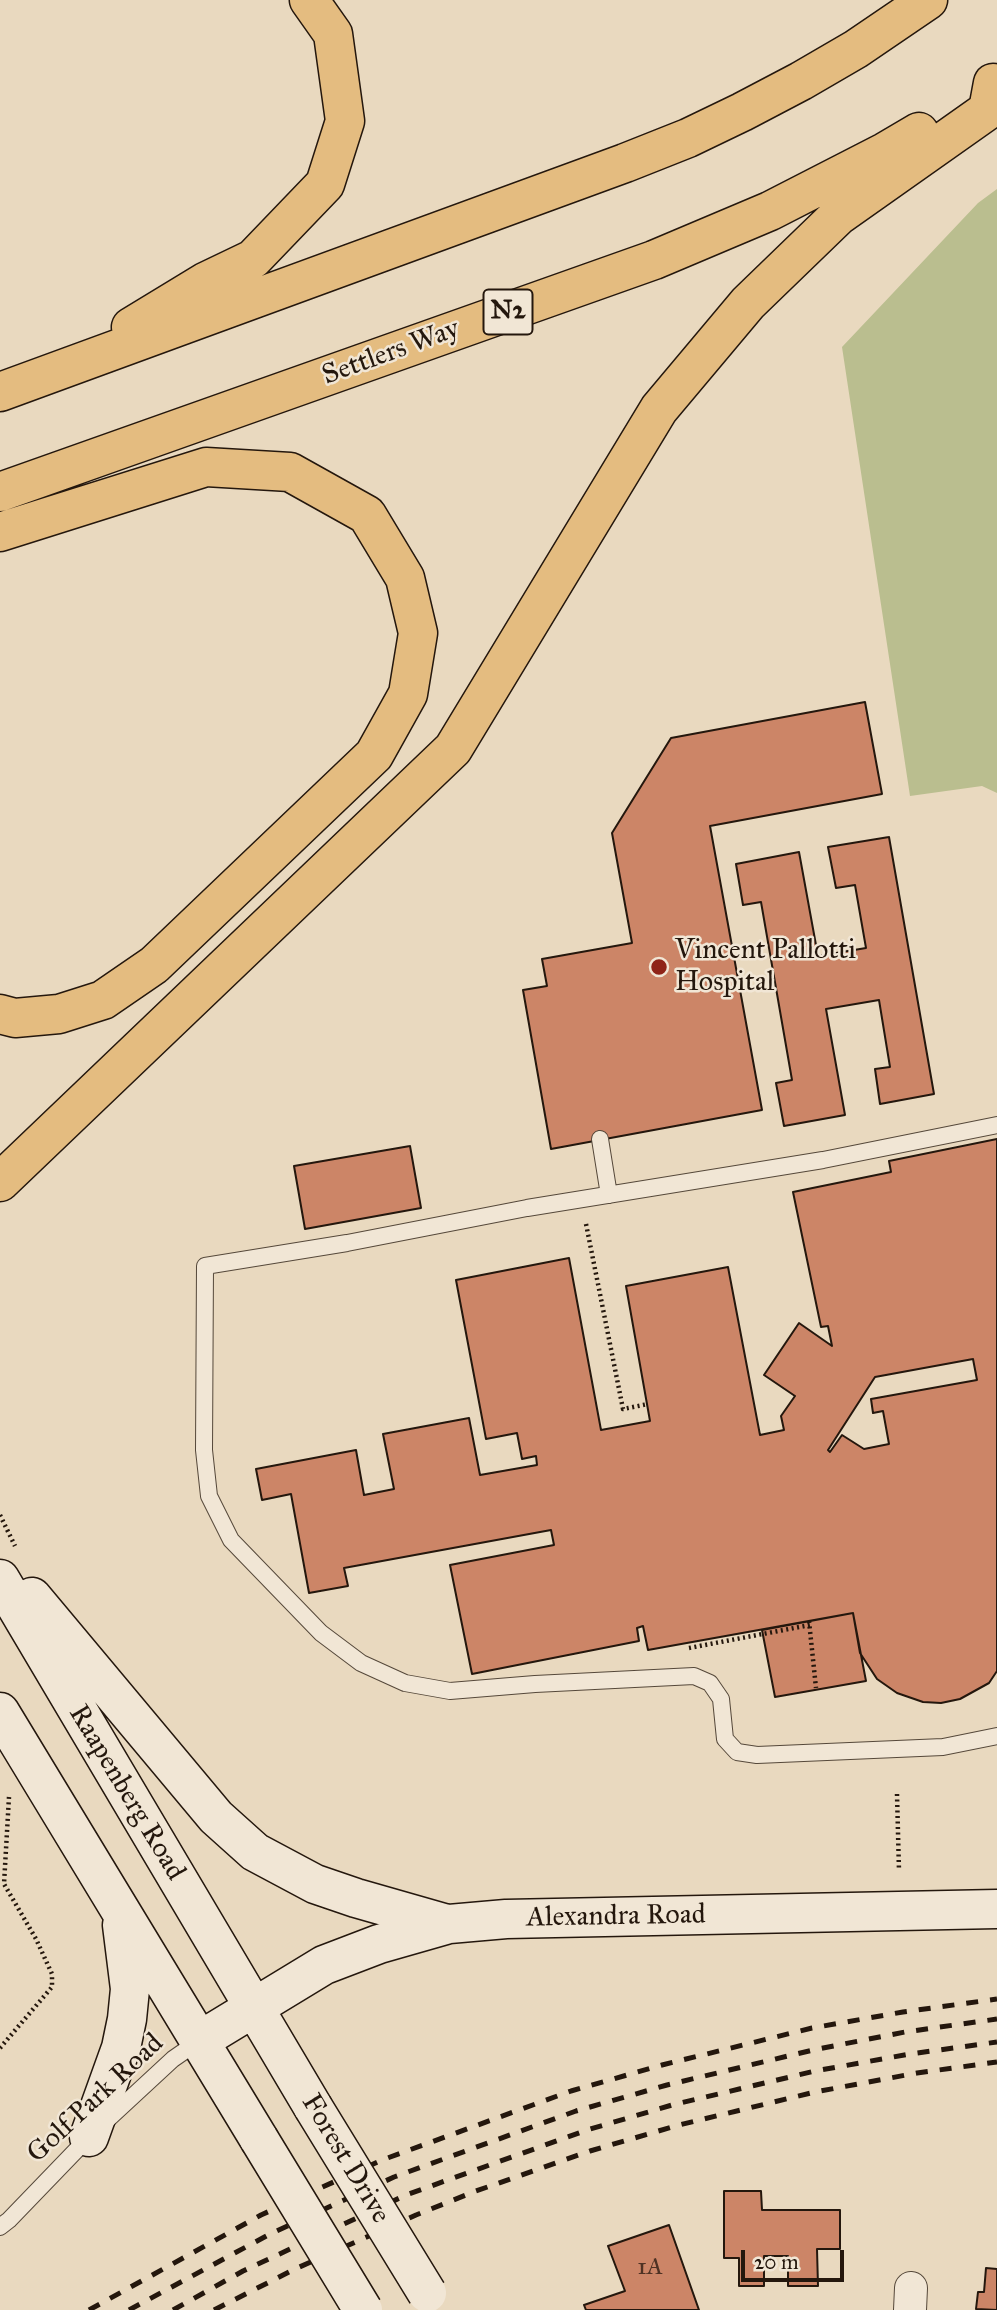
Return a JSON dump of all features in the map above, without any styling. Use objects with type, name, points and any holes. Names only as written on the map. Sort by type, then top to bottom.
[{"type":"highway","points":[[61,370],[205,282],[253,259],[325,184],[345,121],[333,34],[309,0]]},
{"type":"highway","points":[[0,392],[688,138],[801,81],[856,49],[928,0]]},
{"type":"highway","points":[[0,1182],[453,748],[659,409],[748,303],[838,216],[988,110],[995,81]]},
{"type":"highway","name":"Settlers Way","points":[[0,492],[711,237],[781,206],[885,152],[942,118],[995,81]]},
{"type":"highway","points":[[0,532],[206,467],[290,472],[367,515],[405,578],[418,633],[408,694],[374,755],[154,965],[103,1000],[59,1014],[15,1018],[0,1014]]},
{"type":"main road","points":[[0,1558],[216,1817],[255,1852],[315,1884],[449,1924]]},
{"type":"main road","name":"Raapenberg Road","points":[[0,1579],[254,2007]]},
{"type":"main road","points":[[0,1712],[362,2310]]},
{"type":"main road","points":[[89,2137],[121,2048],[129,2003],[127,1958],[119,1909]]},
{"type":"main road","name":"Alexandra Road","points":[[199,2041],[324,1965],[379,1944],[449,1924],[506,1919],[997,1909]]},
{"type":"main road","name":"Forest Drive","points":[[254,2007],[432,2302]]},
{"type":"lane","points":[[997,1125],[823,1160],[582,1199],[347,1243],[205,1266],[204,1450],[209,1496],[231,1541],[321,1633],[361,1663],[405,1683],[450,1691],[694,1676],[710,1683],[721,1699],[725,1739],[737,1752],[757,1755],[943,1747],[997,1736]]},
{"type":"lane","points":[[600,1139],[609,1195]]},
{"type":"lane","name":"Golf Park Road","points":[[0,2227],[89,2137],[173,2059],[199,2041]]},
{"type":"path","points":[[582,1199],[623,1409],[648,1404]]},
{"type":"path","points":[[684,1649],[810,1623],[816,1688]]},
{"type":"path","points":[[0,2048],[52,1987],[52,1974],[36,1939],[4,1884],[7,1809],[11,1786]]},
{"type":"path","points":[[897,1794],[899,1871]]},
{"type":"green space","points":[[997,189],[997,793],[982,786],[910,796],[842,347],[978,203]]},
{"type":"building","points":[[865,702],[882,794],[710,826],[762,1110],[551,1149],[523,990],[547,986],[542,959],[632,943],[612,833],[671,738]]},
{"type":"building","points":[[889,837],[934,1094],[880,1104],[875,1069],[890,1067],[879,1000],[826,1009],[845,1115],[784,1126],[776,1083],[792,1080],[761,902],[743,905],[736,864],[799,852],[818,956],[866,948],[855,885],[836,888],[828,847]]},
{"type":"building","points":[[997,1139],[997,1671],[989,1683],[960,1699],[941,1703],[923,1702],[897,1693],[877,1679],[860,1653],[853,1613],[648,1650],[643,1626],[637,1628],[639,1641],[472,1674],[450,1565],[554,1545],[551,1530],[344,1568],[348,1586],[309,1593],[291,1494],[262,1500],[256,1469],[356,1450],[364,1495],[394,1489],[383,1434],[469,1418],[480,1475],[537,1465],[536,1456],[522,1459],[517,1433],[486,1439],[456,1280],[569,1258],[601,1430],[650,1421],[626,1286],[728,1267],[760,1435],[784,1430],[781,1416],[795,1396],[764,1375],[799,1323],[832,1346],[828,1326],[821,1327],[793,1192],[891,1172],[889,1161]],"holes":[[[973,1359],[977,1380],[871,1399],[873,1413],[883,1411],[889,1444],[864,1449],[842,1435],[830,1452],[828,1450],[875,1377]]]},
{"type":"building","points":[[410,1146],[421,1208],[305,1229],[294,1166]]},
{"type":"building","points":[[853,1613],[866,1681],[775,1697],[762,1630]]},
{"type":"building","points":[[724,2191],[761,2191],[762,2210],[840,2210],[840,2249],[817,2249],[818,2286],[788,2286],[788,2256],[764,2256],[764,2286],[739,2286],[739,2258],[724,2258]]},
{"type":"building","points":[[669,2225],[699,2310],[586,2310],[584,2305],[625,2291],[608,2246]]},
{"type":"building","points":[[986,2268],[997,2269],[997,2310],[976,2309],[978,2292],[984,2292]]},
{"type":"railway","points":[[89,2310],[261,2215],[382,2160],[571,2091],[662,2065],[812,2028],[997,1999]]},
{"type":"railway","points":[[129,2310],[270,2234],[394,2177],[576,2111],[667,2085],[813,2050],[905,2032],[997,2019]]},
{"type":"railway","points":[[173,2310],[243,2271],[406,2195],[587,2130],[672,2105],[815,2071],[997,2042]]},
{"type":"railway","points":[[214,2310],[295,2269],[416,2215],[590,2151],[679,2125],[815,2092],[917,2073],[997,2062]]},
{"type":"place","name":"Vincent Pallotti Hospital","points":[[659,967]]}]
